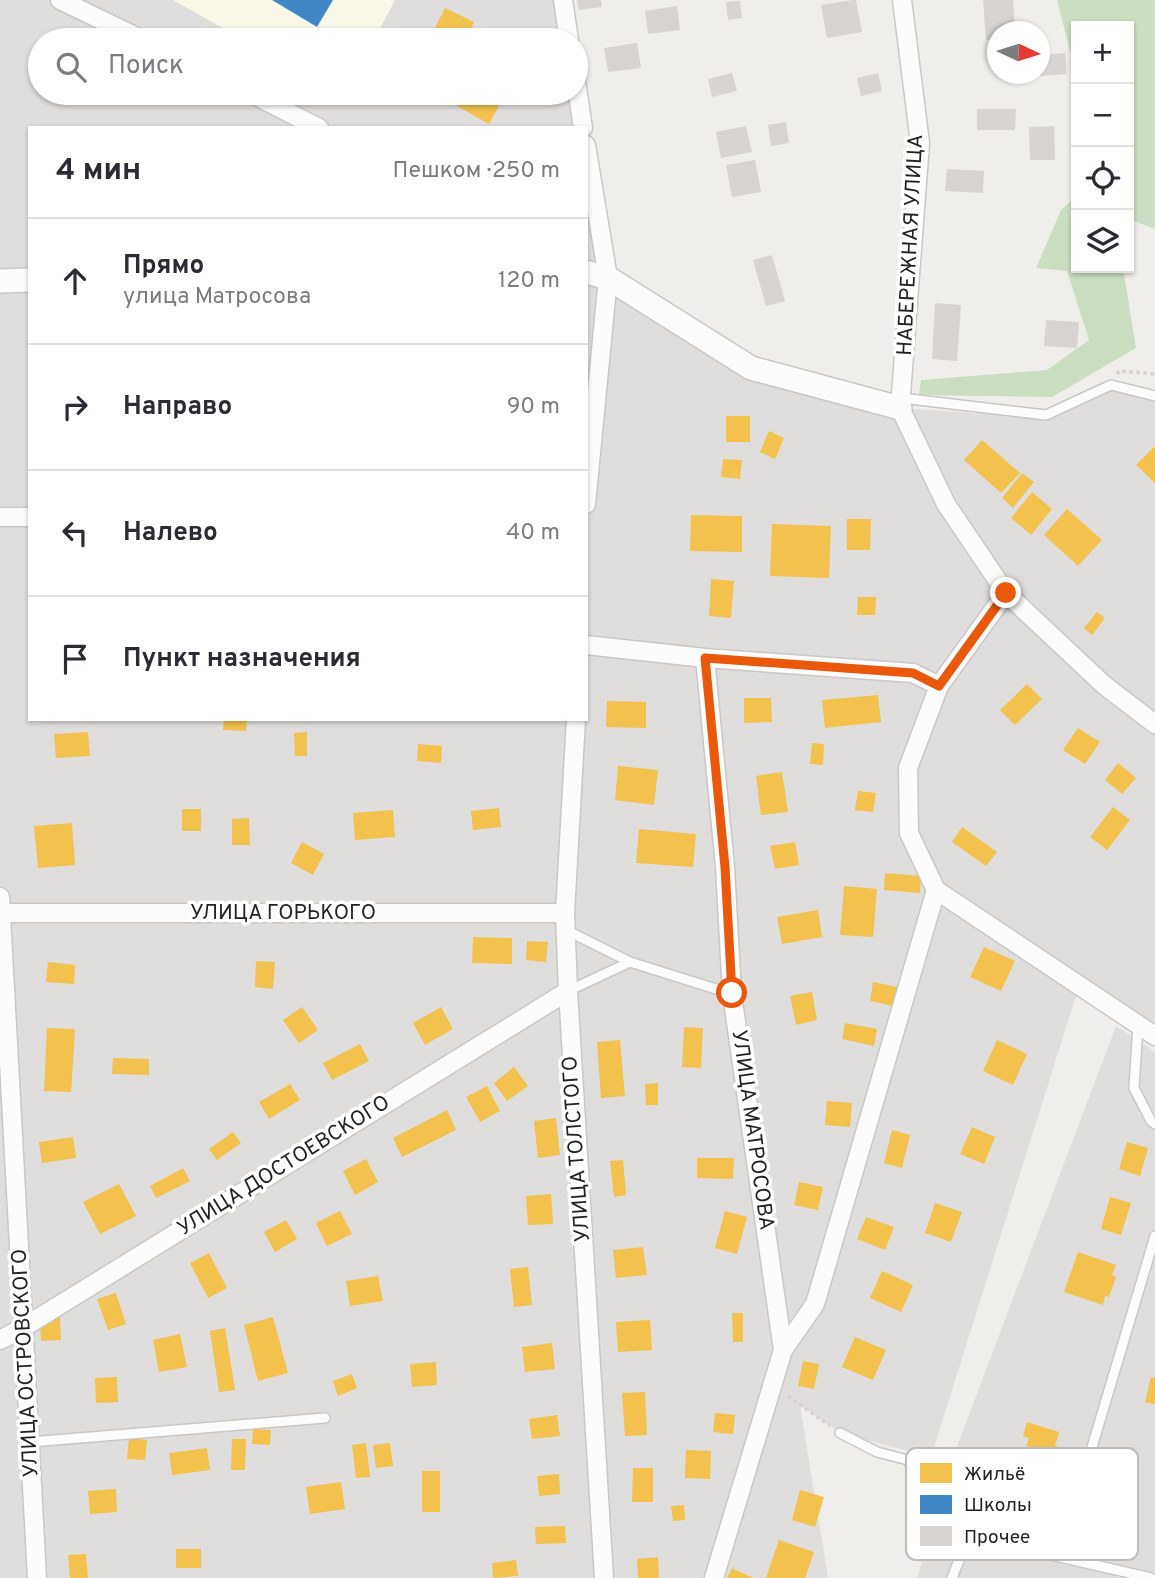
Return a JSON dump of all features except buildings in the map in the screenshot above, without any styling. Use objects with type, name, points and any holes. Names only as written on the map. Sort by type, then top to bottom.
[{"type":"street","points":[[60,0],[118,28]]},
{"type":"street","points":[[563,0],[567,28]]},
{"type":"street","name":"НАБЕРЕЖНАЯ УЛИЦА","points":[[900,403],[920,143],[902,0]]},
{"type":"street","points":[[274,105],[315,126]]},
{"type":"street","points":[[580,105],[583,126]]},
{"type":"street","points":[[588,169],[597,275],[588,462]]},
{"type":"street","points":[[597,275],[751,368],[900,403],[946,504],[1006,593],[1104,685],[1155,724]]},
{"type":"street","points":[[0,281],[28,280]]},
{"type":"street","points":[[0,517],[28,517]]},
{"type":"street","points":[[1006,593],[939,686],[908,768],[909,833],[936,890],[1155,1036]]},
{"type":"street","points":[[588,645],[705,658],[913,673],[939,686]]},
{"type":"street","name":"УЛИЦА МАТРОСОВА","points":[[705,658],[725,867],[732,993],[783,1350]]},
{"type":"street","name":"УЛИЦА ТОЛСТОГО","points":[[576,721],[566,921],[568,991],[604,1578]]},
{"type":"street","points":[[714,1578],[783,1350],[816,1304],[936,890]]},
{"type":"street","name":"УЛИЦА ОСТРОВСКОГО","points":[[0,897],[37,1578]]},
{"type":"street","name":"УЛИЦА ГОРЬКОГО","points":[[0,913],[566,921]]},
{"type":"street","name":"УЛИЦА ДОСТОЕВСКОГО","points":[[0,1340],[568,991]]},
{"type":"street","points":[[0,1328],[24,1327]]},
{"type":"lane","points":[[900,403],[1046,415],[1111,385],[1155,396]]},
{"type":"lane","points":[[566,921],[630,962],[732,993]]},
{"type":"lane","points":[[568,991],[630,962]]},
{"type":"lane","points":[[1138,1025],[1134,1088],[1155,1124]]},
{"type":"lane","points":[[1092,1448],[1155,1236]]},
{"type":"lane","points":[[30,1442],[325,1418]]},
{"type":"lane","points":[[840,1433],[877,1452],[906,1459]]},
{"type":"lane","points":[[953,1578],[960,1560]]},
{"type":"lane","points":[[1072,1560],[1151,1578]]},
{"type":"path","points":[[800,1404],[840,1433]]},
{"type":"shaded area","points":[[0,0],[563,0],[567,28],[28,28],[28,105],[578,105],[583,126],[28,126],[28,721],[588,721],[588,157],[608,278],[751,368],[900,408],[1032,417],[1112,381],[1155,393],[1155,1036],[1079,986],[934,1448],[906,1448],[906,1450],[840,1433],[800,1405],[828,1578],[0,1578]]},
{"type":"shaded area","points":[[173,0],[395,0],[380,28],[223,28]]},
{"type":"shaded area","points":[[1116,1026],[1155,1052],[1155,1578],[917,1578],[922,1560],[1138,1560],[1138,1448],[956,1448]]},
{"type":"green space","points":[[1057,0],[1155,0],[1155,229],[1134,221],[1134,21],[1071,21],[1071,55]]},
{"type":"green space","points":[[1071,201],[1071,273],[1124,273],[1136,348],[1052,397],[919,395],[921,380],[1047,370],[1089,340],[1067,271],[1036,268],[1061,210]]},
{"type":"route","points":[[732,993],[725,867],[705,658],[913,673],[939,686],[1006,593]]}]
